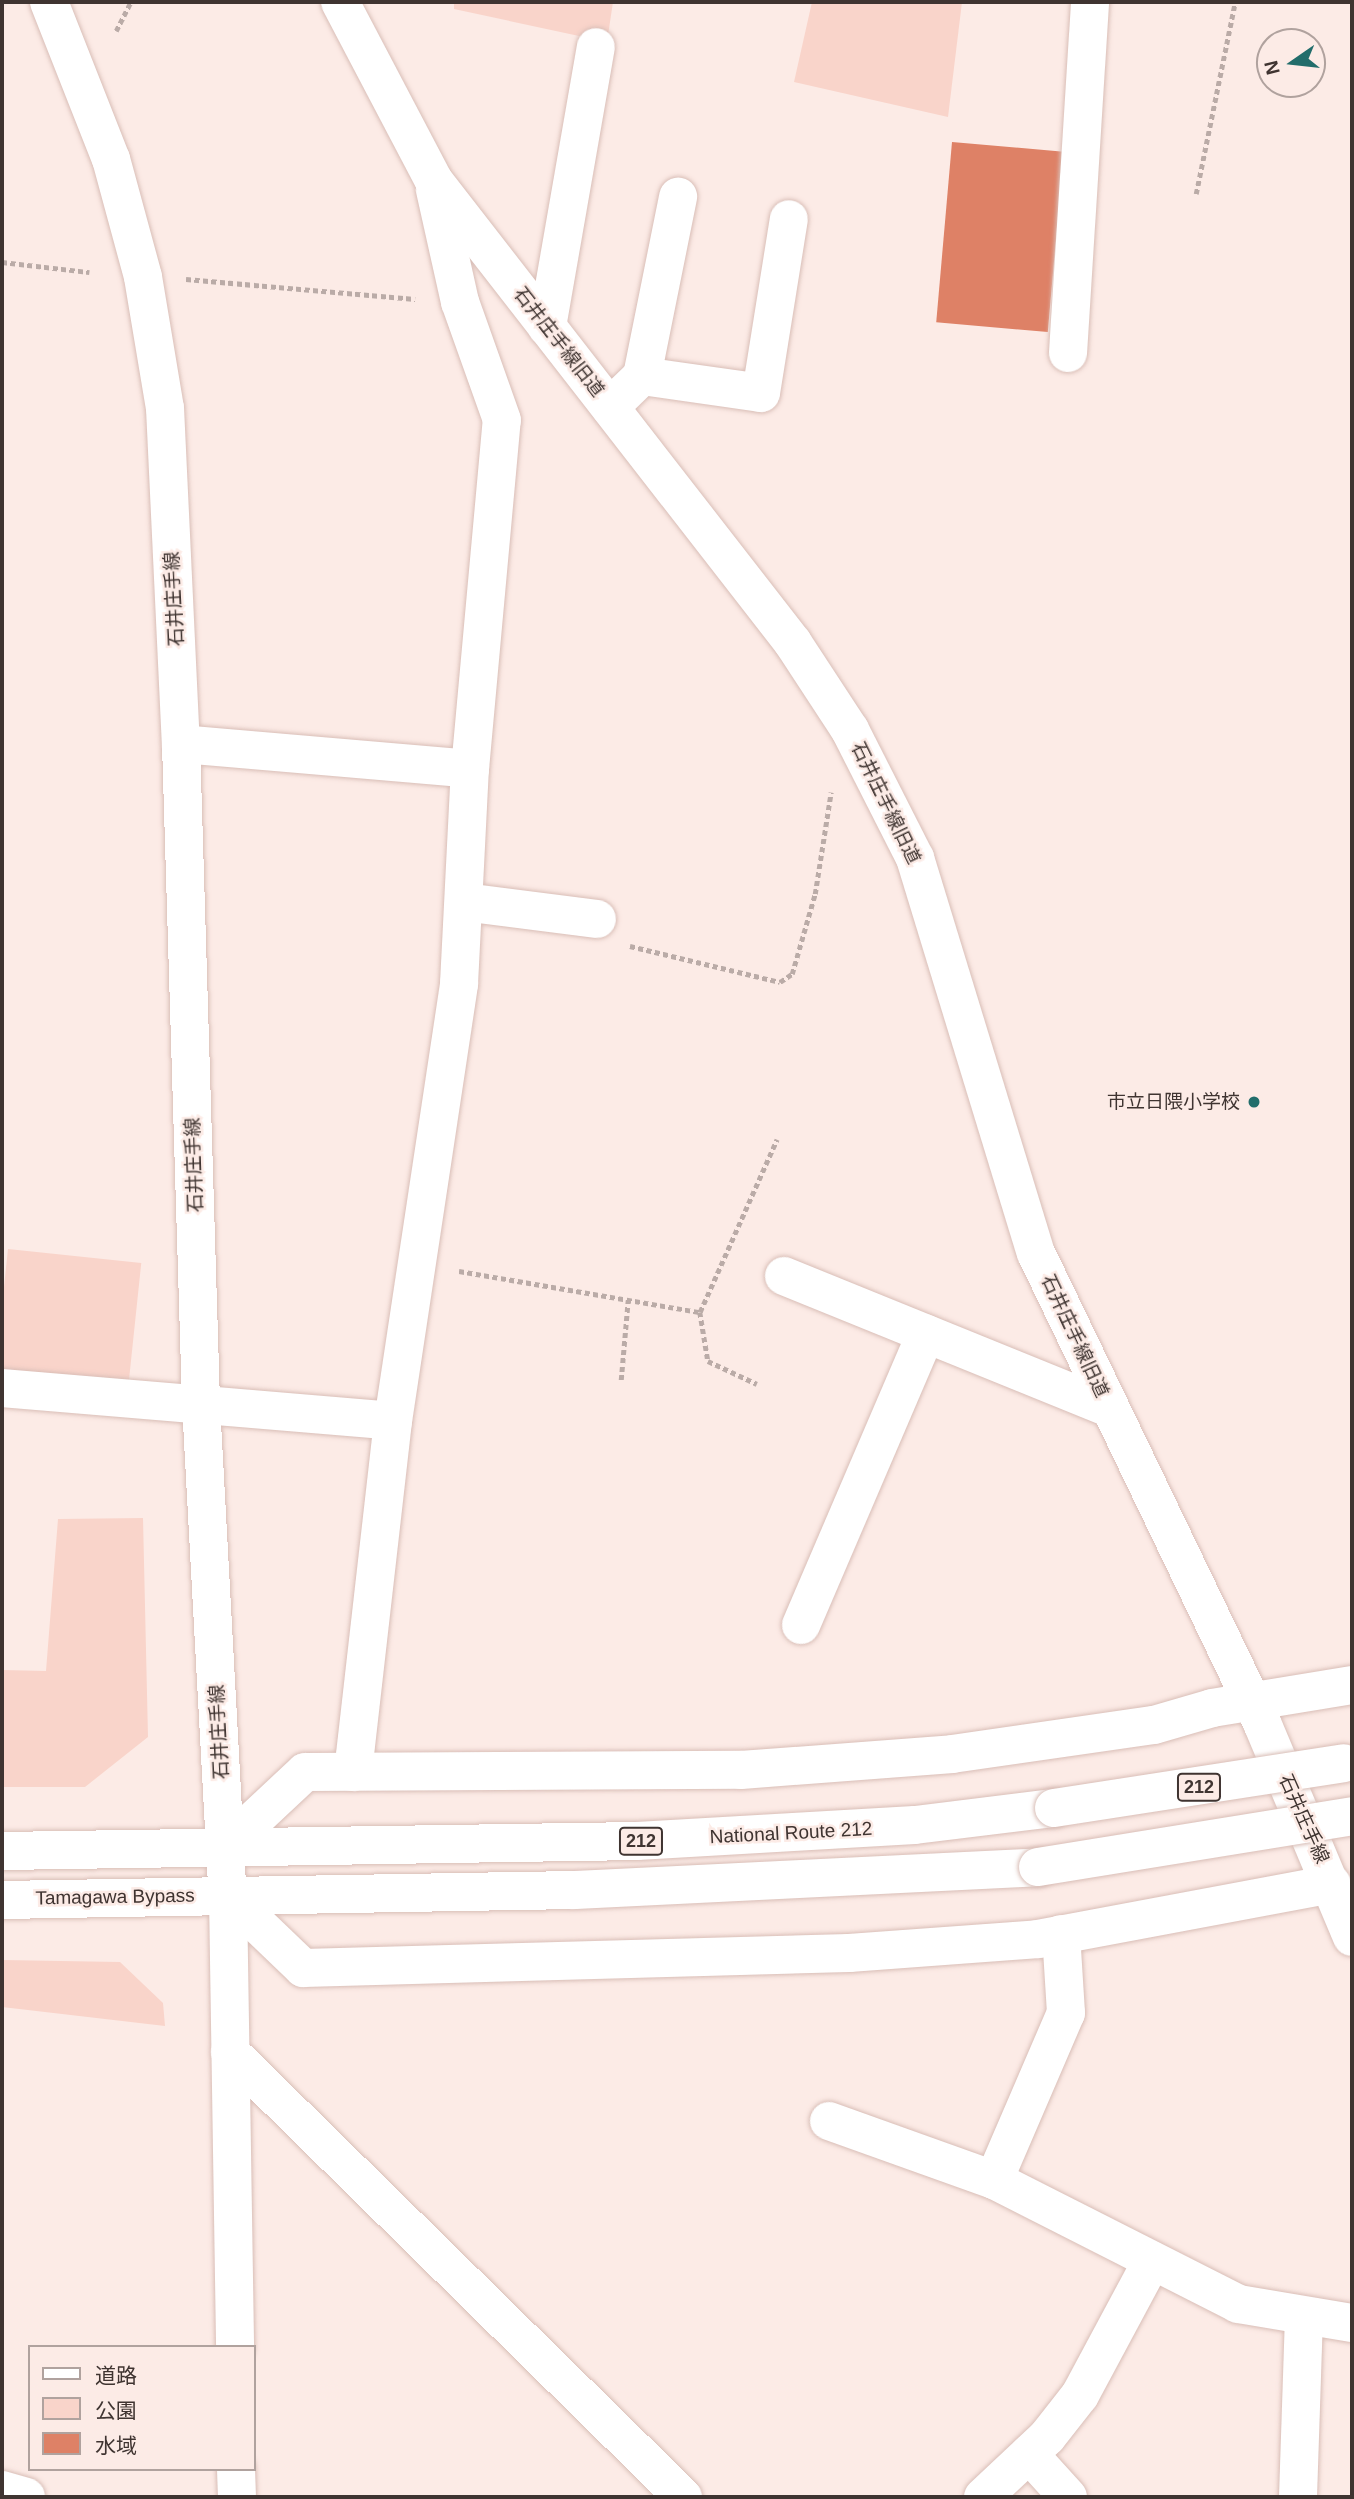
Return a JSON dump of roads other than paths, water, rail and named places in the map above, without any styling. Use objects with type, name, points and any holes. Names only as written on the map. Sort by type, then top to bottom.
[{"type":"main road","name":"石井庄手線","points":[[49,2],[111,159],[144,277],[165,408],[181,744],[201,1404],[228,1896],[234,2345]]},
{"type":"main road","name":"石井庄手線旧道","points":[[340,2],[364,55],[434,181],[793,643],[850,730],[915,858],[1036,1253],[1251,1702]]},
{"type":"main road","points":[[1068,353],[1090,2]]},
{"type":"main road","points":[[547,327],[596,47]]},
{"type":"main road","points":[[353,1772],[393,1421],[459,984],[470,769],[502,420],[460,302],[434,181]]},
{"type":"main road","points":[[610,407],[642,376],[678,197]]},
{"type":"main road","points":[[642,376],[761,393],[789,219]]},
{"type":"main road","points":[[181,744],[470,769]]},
{"type":"main road","points":[[464,902],[597,919]]},
{"type":"main road","points":[[783,1276],[1109,1408]]},
{"type":"main road","points":[[801,1625],[926,1334]]},
{"type":"main road","points":[[2,1388],[393,1421]]},
{"type":"main road","points":[[226,1846],[304,1772],[741,1770],[939,1755],[1154,1725],[1212,1708],[1352,1685]]},
{"type":"main road","name":"石井庄手線","points":[[1251,1702],[1332,1884],[1352,1937]]},
{"type":"main road","name":"National Route 212","points":[[226,1846],[637,1841],[915,1825],[1054,1808],[1348,1762]]},
{"type":"main road","points":[[228,1896],[588,1889],[1038,1867],[1352,1816]]},
{"type":"main road","name":"212","points":[[2,1851],[226,1846]]},
{"type":"main road","points":[[228,1896],[303,1968],[849,1953],[1061,1934],[1332,1884]]},
{"type":"main road","name":"Tamagawa Bypass","points":[[2,1900],[228,1896]]},
{"type":"main road","points":[[994,2180],[1066,2013],[1061,1934]]},
{"type":"main road","points":[[230,2052],[683,2497]]},
{"type":"main road","points":[[829,2121],[994,2180],[1238,2304],[1352,2323]]},
{"type":"main road","points":[[983,2497],[1029,2454],[1080,2395],[1152,2261]]},
{"type":"main road","points":[[1298,2497],[1304,2316]]},
{"type":"main road","points":[[1029,2454],[1068,2497]]},
{"type":"main road","points":[[236,2471],[237,2497]]},
{"type":"main road","points":[[2,2490],[26,2497]]},
{"type":"water","points":[[952,142],[1064,152],[1048,332],[936,322]]},
{"type":"place","name":"市立日隈小学校","points":[[1254,1102]]}]
